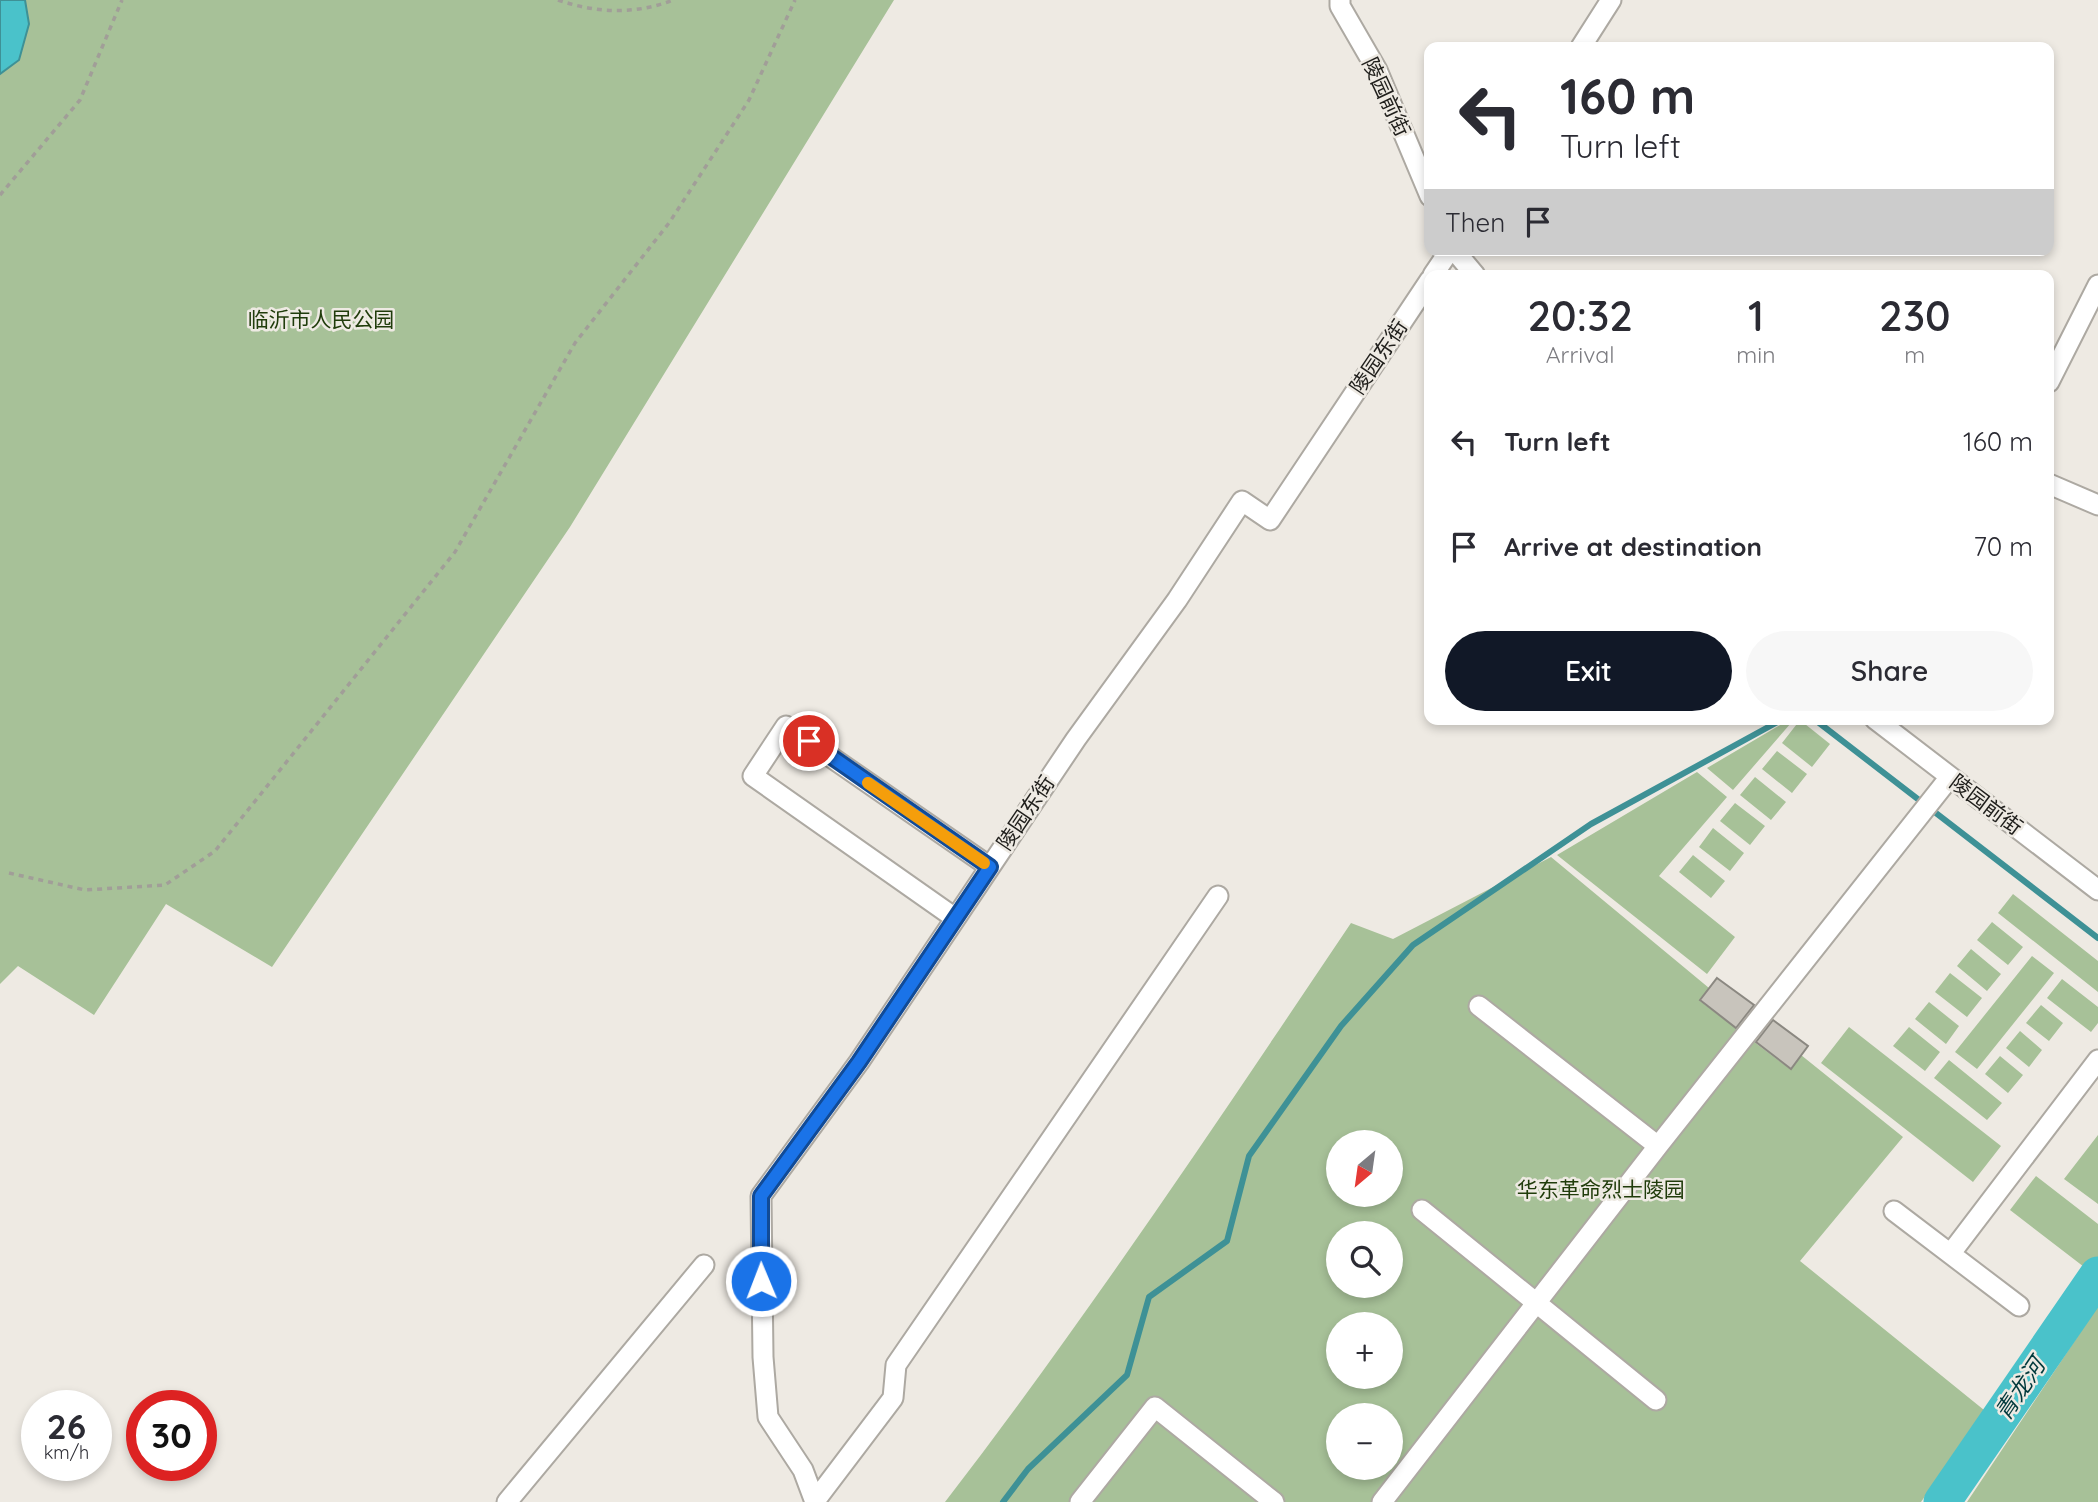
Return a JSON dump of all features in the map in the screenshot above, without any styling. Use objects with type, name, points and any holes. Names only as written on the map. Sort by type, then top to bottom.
[{"type":"street","points":[[1584,42],[1611,0]]},
{"type":"street","name":"陵园前街","points":[[1336,2],[1377,70],[1424,182]]},
{"type":"street","points":[[1437,270],[1447,256]]},
{"type":"street","points":[[1458,256],[1470,270]]},
{"type":"street","points":[[2054,372],[2098,285]]},
{"type":"street","name":"陵园东街","points":[[815,1502],[803,1470],[768,1417],[762,1357],[761,1196],[859,1062],[1076,739],[1177,600],[1242,501],[1270,520],[1424,289]]},
{"type":"street","points":[[2054,486],[2098,505]]},
{"type":"street","name":"陵园前街","points":[[1882,725],[2098,890]]},
{"type":"street","points":[[955,918],[753,776],[786,726],[990,867]]},
{"type":"street","points":[[1382,1502],[1658,1146],[1950,777]]},
{"type":"street","points":[[815,1502],[893,1398],[896,1364],[1218,896]]},
{"type":"street","points":[[1479,1006],[1658,1146]]},
{"type":"street","points":[[1951,1253],[2098,1060]]},
{"type":"street","points":[[1422,1210],[1656,1400]]},
{"type":"street","points":[[1894,1211],[2019,1306]]},
{"type":"street","points":[[507,1502],[704,1265]]},
{"type":"street","points":[[1080,1502],[1155,1408],[1274,1502]]},
{"type":"path","points":[[0,195],[80,100],[122,0]]},
{"type":"path","points":[[558,0],[586,10],[649,9],[673,0]]},
{"type":"path","points":[[9,873],[85,890],[165,885],[215,851],[455,552],[575,343],[669,223],[749,100],[794,0]]},
{"type":"green space","name":"临沂市人民公园","points":[[0,0],[894,0],[570,527],[272,967],[166,904],[94,1015],[18,966],[0,984]]},
{"type":"green space","points":[[1780,725],[1789,725],[1733,790],[1707,768]]},
{"type":"green space","points":[[1796,725],[1806,725],[1830,744],[1812,767],[1782,743]]},
{"type":"green space","points":[[1777,751],[1807,774],[1792,793],[1762,769]]},
{"type":"green space","points":[[1697,772],[1727,797],[1659,876],[1735,937],[1707,974],[1557,855]]},
{"type":"green space","points":[[1755,777],[1786,802],[1771,820],[1740,795]]},
{"type":"green space","points":[[1735,803],[1765,826],[1750,845],[1720,821]]},
{"type":"green space","points":[[1713,828],[1744,853],[1730,871],[1699,847]]},
{"type":"green space","points":[[1693,855],[1725,881],[1711,898],[1679,872]]},
{"type":"green space","name":"华东革命烈士陵园","points":[[1551,857],[1709,988],[1700,1001],[1790,1069],[1801,1055],[1903,1137],[1800,1261],[1984,1410],[1921,1502],[945,1502],[1102,1288],[1351,923],[1393,939]]},
{"type":"green space","points":[[2013,894],[2098,961],[2098,992],[1998,913]]},
{"type":"green space","points":[[1992,922],[2023,947],[2008,965],[1977,940]]},
{"type":"green space","points":[[1971,949],[2001,974],[1987,991],[1957,966]]},
{"type":"green space","points":[[2032,956],[2054,973],[1977,1069],[1955,1052]]},
{"type":"green space","points":[[1950,973],[1982,998],[1967,1017],[1935,992]]},
{"type":"green space","points":[[2062,979],[2098,1007],[2098,1023],[2091,1032],[2047,998]]},
{"type":"green space","points":[[1929,1002],[1959,1026],[1946,1044],[1915,1019]]},
{"type":"green space","points":[[2041,1005],[2063,1023],[2049,1041],[2026,1023]]},
{"type":"green space","points":[[1849,1027],[2001,1146],[1973,1182],[1821,1063]]},
{"type":"green space","points":[[1909,1027],[1940,1052],[1925,1071],[1893,1046]]},
{"type":"green space","points":[[2020,1031],[2042,1050],[2029,1067],[2006,1048]]},
{"type":"green space","points":[[2000,1056],[2023,1075],[2008,1093],[1985,1074]]},
{"type":"green space","points":[[1949,1060],[2002,1103],[1987,1120],[1934,1078]]},
{"type":"green space","points":[[2098,1135],[2098,1204],[2064,1179]]},
{"type":"green space","points":[[2036,1176],[2098,1224],[2098,1257],[2088,1270],[2010,1210]]},
{"type":"green space","points":[[2098,1306],[2098,1502],[1967,1502]]},
{"type":"water","points":[[0,0],[25,0],[29,24],[19,60],[0,74]]},
{"type":"building","points":[[1717,978],[1754,1005],[1736,1028],[1700,1000]]},
{"type":"building","points":[[1773,1020],[1808,1046],[1791,1069],[1756,1042]]},
{"type":"waterway","points":[[1003,1502],[1028,1469],[1127,1375],[1149,1297],[1227,1241],[1249,1156],[1341,1026],[1413,945],[1591,824],[1772,725]]},
{"type":"waterway","points":[[1822,725],[2098,938]]},
{"type":"waterway","name":"青龙河","points":[[1942,1502],[2098,1275]]},
{"type":"slow traffic","points":[[868,783],[984,863]]},
{"type":"route","points":[[761,1281],[761,1196],[859,1062],[990,867],[809,741]]}]
